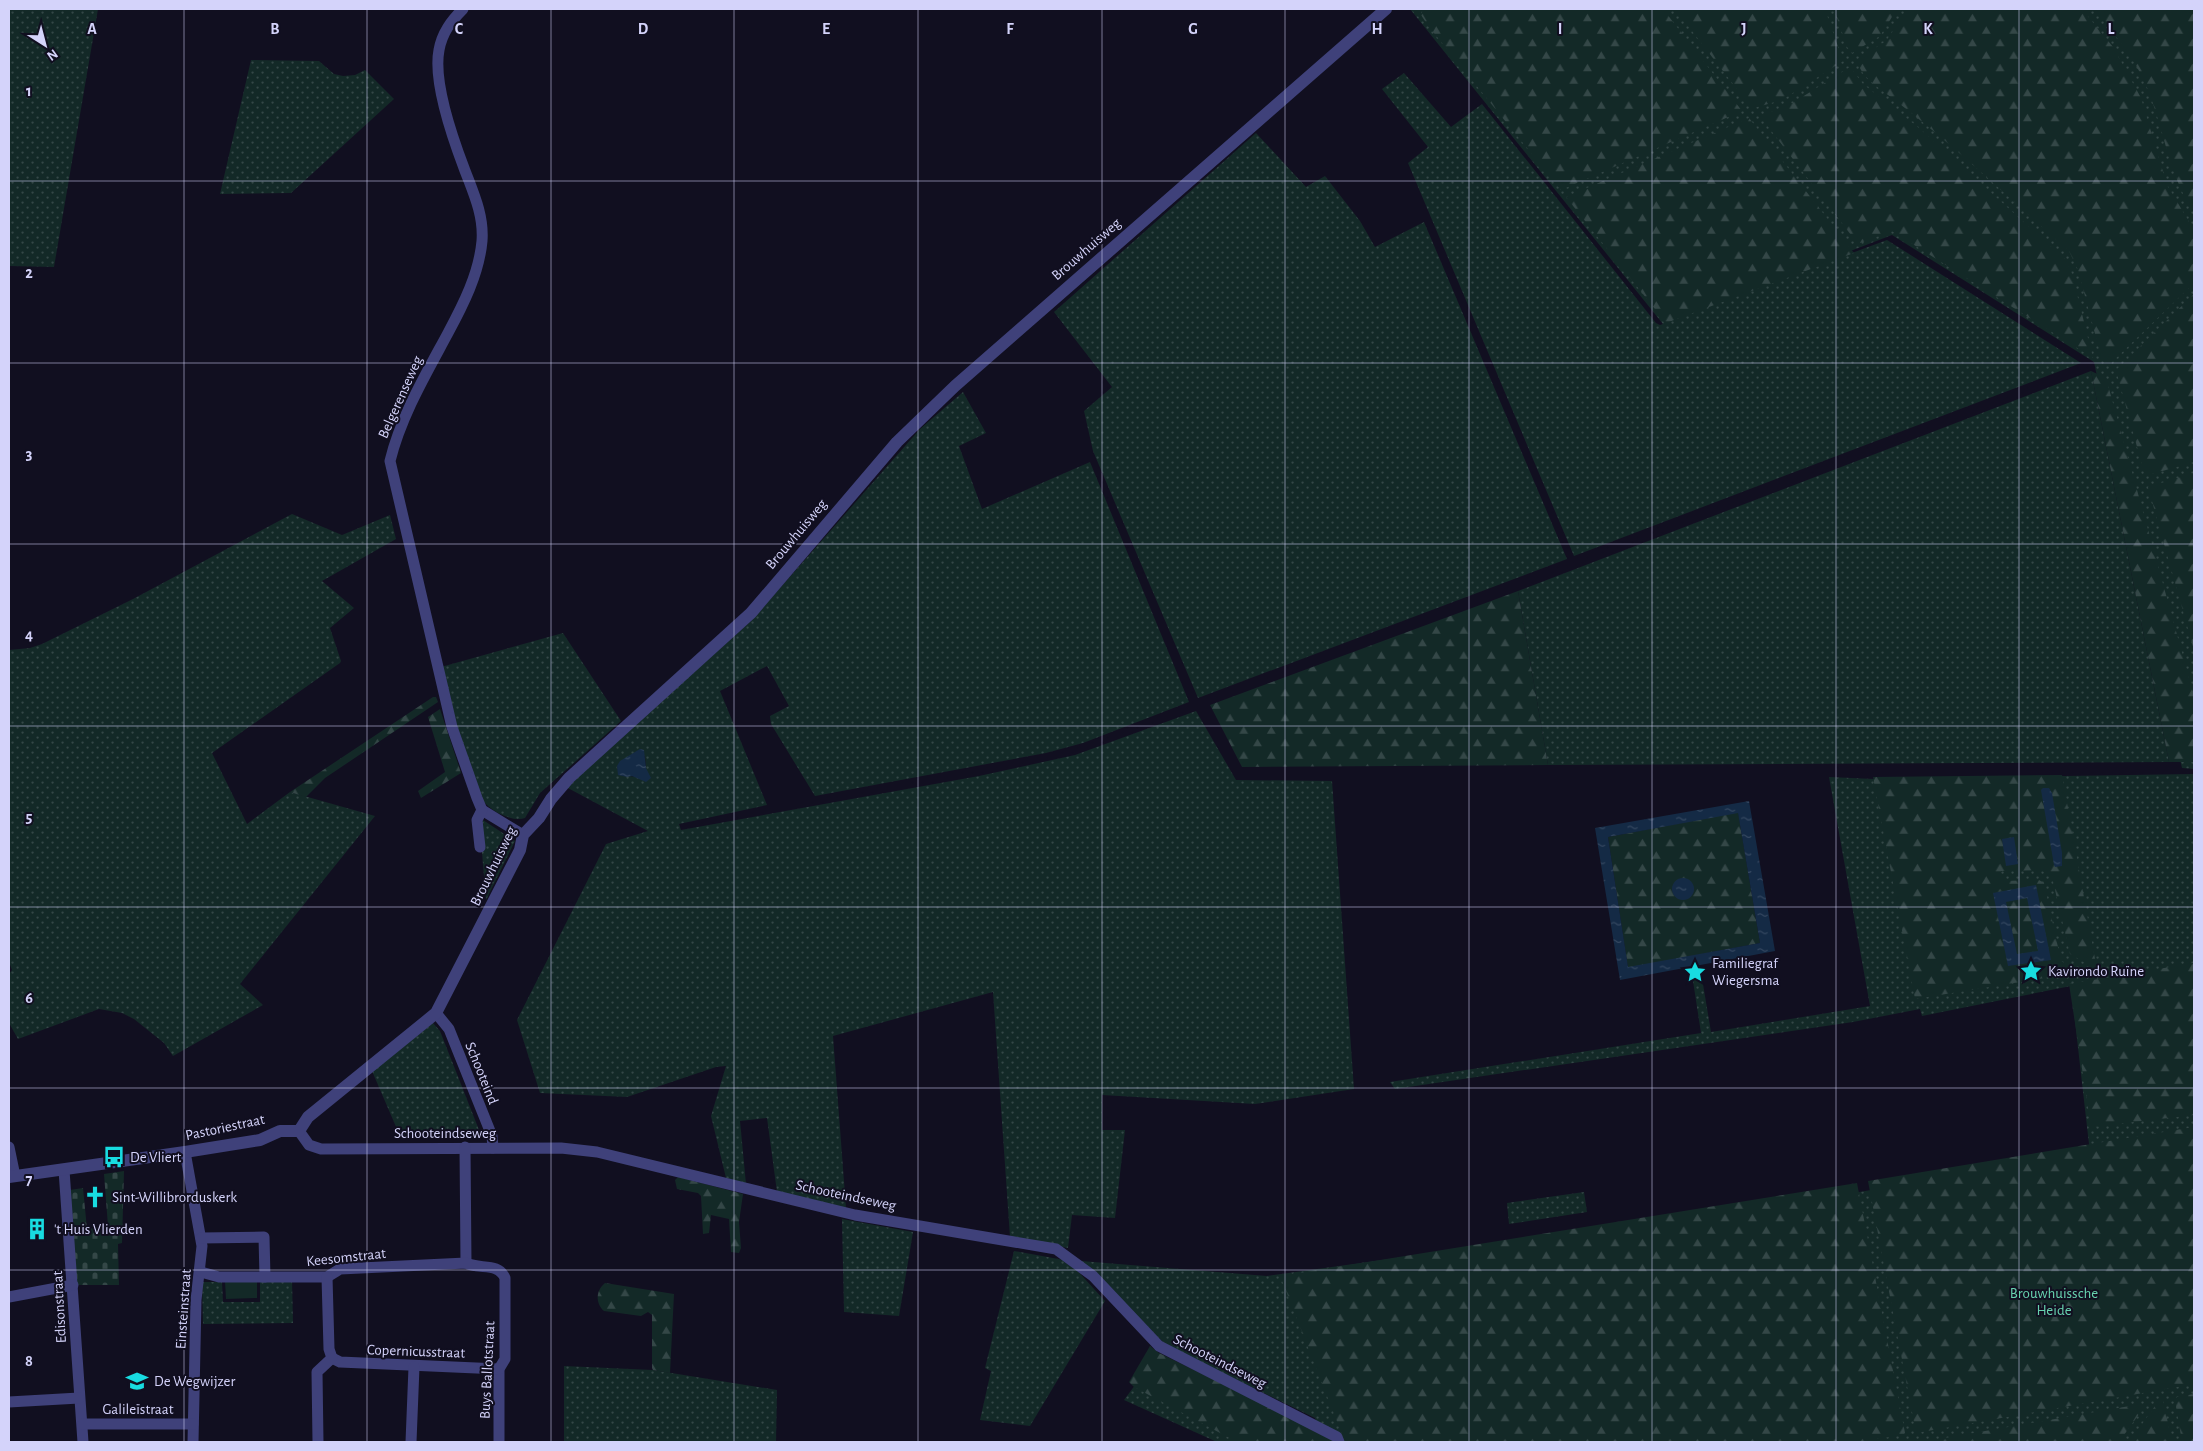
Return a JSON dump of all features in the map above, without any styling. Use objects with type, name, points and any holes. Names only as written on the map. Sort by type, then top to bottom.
[{"type":"street","name":"Belgerenseweg","points":[[463,9],[449,24],[443,36],[438,51],[438,67],[444,103],[455,145],[482,224],[482,242],[478,262],[461,308],[425,377],[394,443],[390,461],[452,728],[482,810],[477,820],[480,847]]},
{"type":"street","name":"Brouwhuisweg","points":[[299,1131],[308,1117],[436,1013],[516,858],[523,835],[539,818],[551,799],[569,778],[751,613],[896,442],[928,411],[1386,9]]},
{"type":"street","points":[[482,810],[523,835]]},
{"type":"street","name":"Schooteind","points":[[436,1013],[448,1029],[492,1136],[493,1148]]},
{"type":"street","name":"Pastoriestraat","points":[[12,1177],[260,1140],[280,1131],[299,1131]]},
{"type":"street","name":"Schooteindseweg","points":[[299,1131],[310,1145],[321,1149],[561,1148],[597,1152],[855,1215],[1056,1250],[1094,1276],[1159,1346],[1338,1440]]},
{"type":"street","points":[[9,1147],[12,1177]]},
{"type":"street","points":[[465,1147],[466,1264]]},
{"type":"street","name":"Einsteinstraat","points":[[185,1152],[201,1238],[201,1272],[196,1300],[193,1442]]},
{"type":"street","name":"Edisonstraat","points":[[64,1170],[83,1442]]},
{"type":"street","points":[[201,1238],[264,1237],[265,1276]]},
{"type":"street","name":"Keesomstraat","points":[[201,1272],[219,1276],[327,1277],[340,1269],[466,1264],[476,1268],[496,1267],[502,1271]]},
{"type":"street","name":"Buys Ballotstraat","points":[[499,1442],[499,1369],[505,1359],[506,1278],[502,1271]]},
{"type":"street","points":[[318,1442],[317,1372],[332,1358],[327,1277]]},
{"type":"street","points":[[9,1297],[73,1285]]},
{"type":"street","name":"Copernicusstraat","points":[[332,1358],[340,1362],[414,1367],[499,1369]]},
{"type":"street","points":[[411,1442],[414,1367]]},
{"type":"street","points":[[9,1402],[79,1398]]},
{"type":"street","name":"Galileïstraat","points":[[83,1424],[193,1424]]},
{"type":"green space","points":[[9,9],[98,9],[54,267],[9,266]]},
{"type":"green space","points":[[1410,9],[2194,9],[2194,769],[2182,768],[2133,550],[2094,362],[1892,235],[1682,316],[1887,240],[2081,363],[1574,556],[1408,163],[1428,147],[1382,89],[1404,73],[1451,127],[1482,104],[1656,323],[1663,324]]},
{"type":"green space","points":[[1423,9],[1663,9],[1742,111],[1561,190],[1429,27],[1421,15]]},
{"type":"green space","points":[[1675,9],[1825,9],[1843,61],[1782,100],[1754,108],[1750,106]]},
{"type":"green space","points":[[1834,9],[1897,9],[1880,36],[1852,53],[1847,47]]},
{"type":"green space","points":[[1908,9],[2082,9],[2113,47],[2141,98],[2167,185],[2194,230],[2194,283],[2111,363],[2106,364],[2102,360],[2078,270],[2069,251],[1960,153],[1876,86],[1861,71],[1858,59],[1886,41]]},
{"type":"green space","points":[[2095,9],[2194,9],[2194,213],[2178,182],[2152,101],[2141,74]]},
{"type":"green space","points":[[251,60],[319,61],[334,74],[343,76],[355,75],[365,70],[394,99],[291,193],[220,194]]},
{"type":"green space","points":[[1850,67],[1863,84],[1919,128],[2066,260],[2072,274],[2093,358],[1892,231],[1860,243],[1851,235],[1760,116],[1791,104]]},
{"type":"green space","points":[[1749,118],[1854,253],[1666,323],[1566,197]]},
{"type":"green space","points":[[1256,133],[1306,187],[1325,176],[1360,221],[1375,247],[1424,222],[1567,559],[1198,698],[1093,451],[1084,411],[1112,387],[1054,312]]},
{"type":"green space","points":[[2194,294],[2194,462],[2145,476],[2116,370]]},
{"type":"green space","points":[[2091,371],[2169,762],[1548,765],[1518,591]]},
{"type":"green space","points":[[2091,371],[2106,378],[2194,696],[2194,762],[2169,762]]},
{"type":"green space","points":[[963,392],[986,433],[959,446],[982,509],[1090,462],[1189,702],[1083,743],[1046,753],[815,796],[771,724],[770,716],[789,706],[767,666],[720,691],[767,805],[679,824],[681,830],[979,776],[1075,755],[1196,711],[1236,780],[1332,781],[1354,1089],[1255,1104],[1102,1095],[1102,1130],[1125,1130],[1115,1218],[1072,1215],[1068,1248],[1010,1237],[993,992],[833,1036],[846,1208],[777,1192],[767,1118],[740,1121],[746,1184],[726,1178],[711,1116],[726,1066],[716,1067],[627,1097],[540,1093],[517,1020],[606,844],[648,831],[566,787],[751,621],[920,429]],"holes":[[[645,756],[646,768],[637,777],[619,775],[617,766]]]},
{"type":"green space","points":[[2194,473],[2194,650],[2148,487]]},
{"type":"green space","points":[[292,514],[342,535],[390,515],[396,539],[322,581],[354,608],[330,628],[341,661],[340,663],[212,753],[247,824],[290,792],[375,816],[240,984],[263,1005],[173,1056],[164,1043],[134,1019],[122,1013],[99,1009],[18,1039],[9,1023],[9,974],[12,970],[9,962],[9,650],[30,648],[42,644],[133,599]]},
{"type":"green space","points":[[1518,591],[1548,765],[1242,767],[1210,705]]},
{"type":"green space","points":[[563,633],[621,721],[540,793],[525,818],[514,819],[495,811],[480,796],[459,732],[441,667]]},
{"type":"green space","points":[[433,697],[436,697],[438,702],[325,778],[306,797],[290,792]]},
{"type":"green space","points":[[440,709],[461,773],[421,798],[418,791],[445,772],[428,717]]},
{"type":"green space","name":"Brouwhuissche Heide","points":[[2194,774],[2194,1442],[1217,1442],[1124,1400],[1155,1358],[1320,1433],[1315,1418],[1167,1346],[1081,1261],[1267,1276],[1800,1202],[2090,1153],[2071,986],[1922,1016],[1920,1009],[1853,1022],[1395,1089],[1390,1082],[1701,1033],[1691,968],[1700,966],[1711,1032],[1870,1006],[1829,777],[1874,779]]},
{"type":"green space","points":[[2062,775],[2097,970],[2070,954],[2052,877],[2041,870],[2001,871],[2001,881],[2039,880],[2044,883],[2061,961],[2081,972],[1915,999],[1873,777]],"holes":[[[2035,885],[2051,960],[2009,966],[1993,893]]]},
{"type":"green space","points":[[1738,812],[1760,943],[1628,968],[1608,837]]},
{"type":"green space","points":[[483,820],[515,841],[486,900],[480,829]]},
{"type":"green space","points":[[2027,898],[2038,951],[2017,954],[2006,902]]},
{"type":"green space","points":[[2194,963],[2194,1115],[2091,1127],[2069,984]]},
{"type":"green space","points":[[433,1023],[440,1031],[481,1135],[400,1136],[372,1071]]},
{"type":"green space","points":[[2194,1127],[2194,1384],[1916,1433],[1868,1181]]},
{"type":"green space","points":[[124,1171],[122,1243],[118,1244],[119,1285],[76,1285],[70,1190],[83,1188],[87,1229],[108,1226],[104,1174]]},
{"type":"green space","points":[[678,1177],[743,1194],[739,1222],[741,1248],[739,1253],[731,1252],[729,1219],[711,1215],[709,1233],[703,1234],[701,1196],[698,1193],[677,1189],[675,1180]]},
{"type":"green space","points":[[1857,1183],[1905,1433],[1903,1435],[1856,1442],[1345,1442],[1281,1278],[1281,1276]]},
{"type":"green space","points":[[1584,1192],[1587,1212],[1509,1224],[1507,1203]]},
{"type":"green space","points":[[842,1219],[913,1232],[899,1316],[844,1312]]},
{"type":"green space","points":[[1014,1251],[1064,1260],[1074,1267],[1105,1301],[1030,1426],[980,1420],[991,1371],[985,1368]]},
{"type":"green space","points":[[260,1280],[292,1280],[293,1323],[203,1324],[202,1282],[222,1282],[223,1302],[260,1302]]},
{"type":"green space","points":[[257,1281],[257,1298],[226,1299],[225,1282]]},
{"type":"green space","points":[[605,1283],[674,1294],[670,1373],[653,1370],[652,1368],[652,1315],[648,1312],[641,1316],[604,1311],[599,1304],[598,1293]]},
{"type":"green space","points":[[1150,1346],[1159,1353],[1282,1413],[1335,1442],[1237,1442],[1134,1387],[1129,1382]]},
{"type":"green space","points":[[564,1366],[653,1370],[777,1390],[776,1442],[564,1442]]},
{"type":"green space","points":[[2194,1394],[2194,1442],[2182,1442],[2175,1400],[2177,1397]]},
{"type":"green space","points":[[2163,1400],[2172,1442],[2129,1442],[2158,1402]]},
{"type":"green space","points":[[2147,1403],[2119,1442],[1922,1442]]},
{"type":"water","points":[[640,749],[644,750],[646,768],[651,778],[646,782],[632,776],[618,775],[617,766],[620,761]]},
{"type":"water","points":[[2049,788],[2052,793],[2062,853],[2062,866],[2055,867],[2054,865],[2041,790]]},
{"type":"water","points":[[1749,801],[1775,951],[1620,980],[1595,828]],"holes":[[[1738,813],[1760,943],[1628,967],[1608,837]]]},
{"type":"water","points":[[2014,837],[2018,864],[2006,866],[2002,839]]},
{"type":"water","points":[[1683,878],[1691,881],[1694,889],[1691,897],[1683,900],[1675,897],[1672,889],[1675,881]]},
{"type":"water","points":[[2036,885],[2051,960],[2008,966],[1993,893]],"holes":[[[2027,898],[2038,951],[2017,954],[2006,902]]]},
{"type":"place","name":"Kavirondo Ruïne","points":[[2031,971]]},
{"type":"place","name":"Familiegraf Wiegersma","points":[[1695,972]]},
{"type":"place","name":"De Vliert","points":[[114,1157]]},
{"type":"place","name":"Sint-Willibrorduskerk","points":[[95,1197]]},
{"type":"place","name":"'t Huis Vlierden","points":[[37,1229]]},
{"type":"place","name":"De Wegwijzer","points":[[137,1381]]}]
